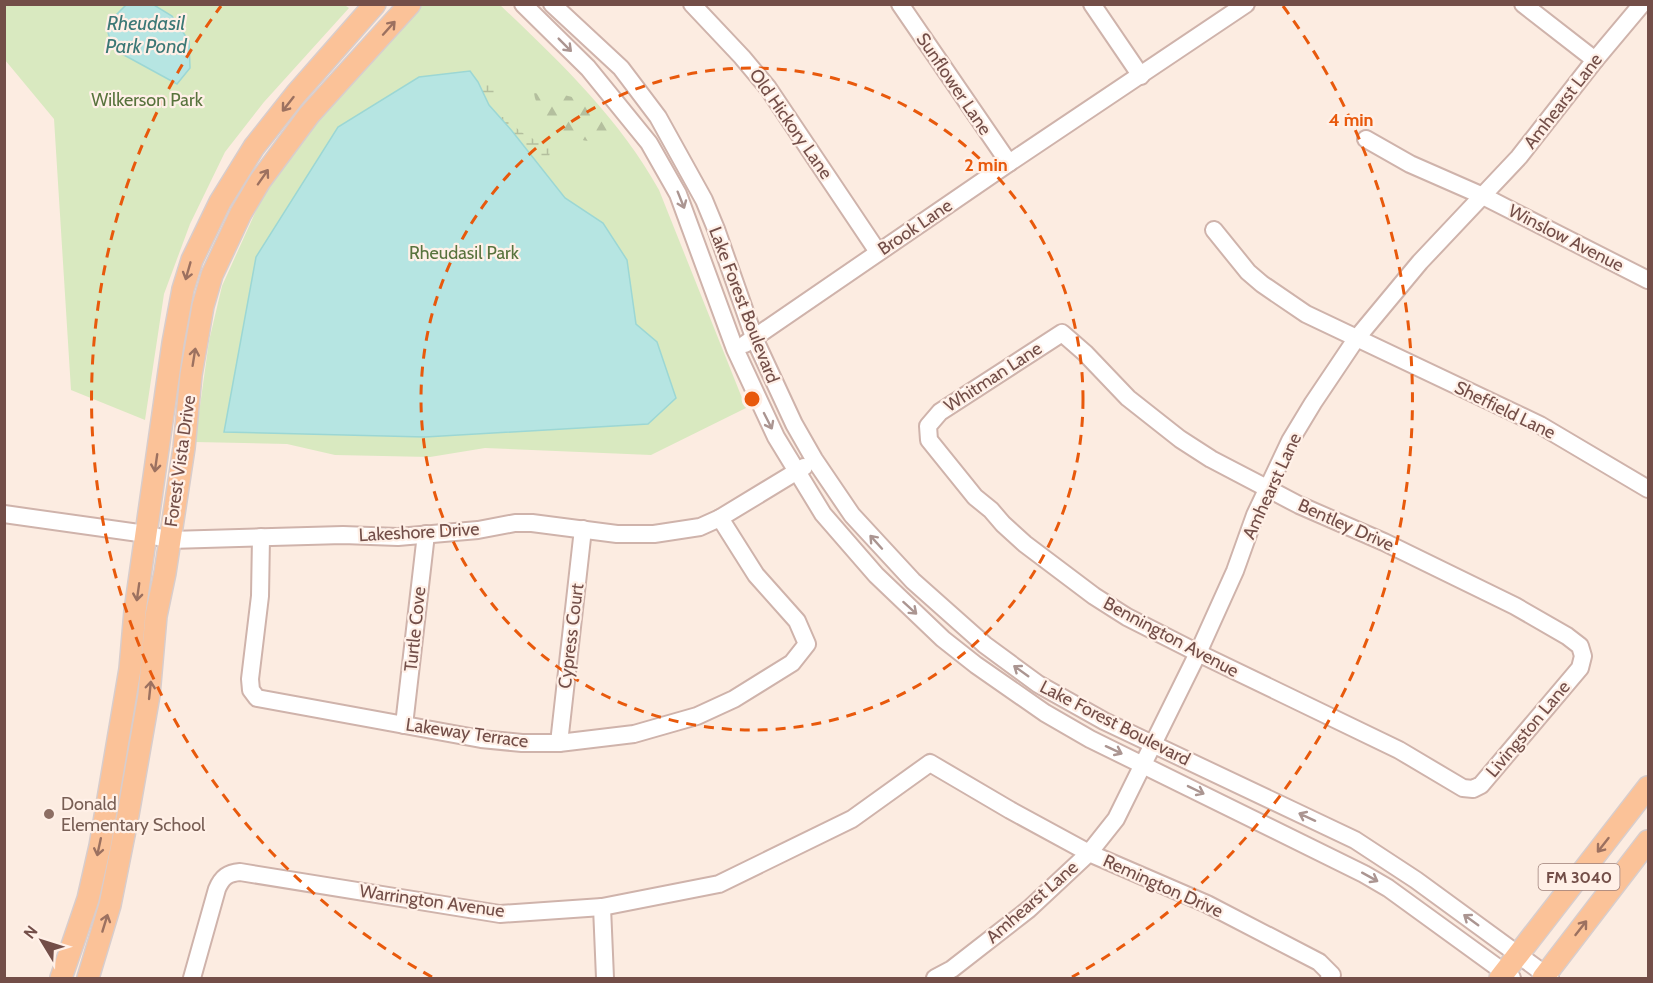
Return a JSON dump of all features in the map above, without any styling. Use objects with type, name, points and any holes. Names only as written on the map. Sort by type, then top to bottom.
[{"type":"main road","name":"Forest Vista Drive","points":[[62,978],[88,899],[100,846],[129,669],[173,343],[183,289],[192,260],[220,202],[254,147],[296,94],[375,4]]},
{"type":"main road","name":"Forest Vista Drive","points":[[88,978],[110,905],[144,728],[156,616],[170,540],[193,364],[203,306],[212,275],[241,213],[260,181],[309,115],[411,4]]},
{"type":"main road","points":[[120,724],[144,728]]},
{"type":"main road","name":"FM 3040","points":[[1506,977],[1519,954],[1648,787]]},
{"type":"main road","name":"FM 3040","points":[[1546,977],[1648,841]]},
{"type":"street","name":"Lake Forest Boulevard","points":[[523,4],[588,68],[649,143],[678,194],[735,349],[761,407],[796,472],[823,514],[854,552],[943,639],[1045,713],[1090,739],[1380,883],[1506,977]]},
{"type":"street","name":"Lake Forest Boulevard","points":[[552,4],[621,68],[658,117],[704,200],[754,340],[777,391],[814,459],[852,515],[888,555],[958,623],[1038,684],[1104,721],[1355,840],[1406,873],[1519,954],[1546,977]]},
{"type":"street","name":"Old Hickory Lane","points":[[692,4],[768,88],[878,252]]},
{"type":"street","name":"Sunflower Lane","points":[[900,4],[1009,163]]},
{"type":"street","points":[[1092,4],[1141,76]]},
{"type":"street","name":"Brook Lane","points":[[735,349],[754,340],[878,252],[1246,4]]},
{"type":"street","points":[[1523,4],[1595,60]]},
{"type":"street","name":"Amhearst Lane","points":[[934,978],[958,974],[1089,853],[1116,819],[1198,653],[1234,571],[1255,515],[1290,441],[1307,413],[1356,339],[1420,262],[1519,157],[1642,4]]},
{"type":"street","name":"Winslow Avenue","points":[[1366,139],[1410,164],[1484,196],[1648,280]]},
{"type":"street","name":"Sheffield Lane","points":[[1214,230],[1248,272],[1306,314],[1540,425],[1648,489]]},
{"type":"street","name":"Whitman Lane","points":[[928,426],[940,412],[1062,333]]},
{"type":"street","name":"Bentley Drive","points":[[1062,333],[1085,353],[1128,398],[1180,439],[1211,459],[1515,606],[1567,636],[1580,646],[1583,656]]},
{"type":"street","name":"Bennington Avenue","points":[[928,426],[930,440],[975,497],[1025,544],[1094,597],[1127,617],[1198,653],[1399,750],[1463,788]]},
{"type":"street","name":"Lakeshore Drive","points":[[4,514],[146,534],[170,540],[343,535],[398,537],[478,530],[515,523],[532,523],[617,534],[654,534],[700,527],[720,518],[814,459]]},
{"type":"street","name":"Lakeway Terrace","points":[[261,537],[260,596],[250,679],[251,690],[261,700],[481,739],[522,743],[559,743],[634,734],[697,716],[734,699],[792,663],[802,653],[807,644],[797,621],[756,575],[720,518]]},
{"type":"street","name":"Cypress Court","points":[[559,743],[583,529]]},
{"type":"street","name":"Turtle Cove","points":[[404,725],[426,534]]},
{"type":"street","name":"Livingston Lane","points":[[1463,788],[1473,789],[1481,785],[1580,668],[1583,656]]},
{"type":"street","name":"Remington Drive","points":[[930,763],[1089,853],[1207,904],[1318,962],[1330,976]]},
{"type":"street","name":"Warrington Avenue","points":[[192,978],[217,889],[225,876],[240,872],[500,914],[603,907],[719,884],[852,819],[930,763]]},
{"type":"street","points":[[603,907],[605,978]]},
{"type":"green space","name":"Wilkerson Park","points":[[343,4],[349,8],[264,102],[225,152],[190,224],[164,294],[145,420],[71,390],[54,119],[5,60],[4,5]]},
{"type":"green space","name":"Rheudasil Park","points":[[421,5],[500,5],[566,69],[607,115],[626,139],[659,190],[746,408],[651,455],[485,448],[430,457],[335,455],[287,444],[195,442],[209,341],[222,286],[273,173]]},
{"type":"green space","points":[[478,82],[496,84],[500,95],[494,104],[513,125],[533,139],[551,147],[548,162],[543,169],[489,104]]},
{"type":"green space","points":[[543,90],[589,101],[616,132],[610,136],[589,141],[562,131],[546,118],[536,102],[534,93],[541,94]]},
{"type":"water","name":"Rheudasil Park Pond","points":[[127,4],[154,5],[172,16],[189,41],[190,68],[177,84],[112,46],[107,29],[115,16]]},
{"type":"water","name":"Rheudasil Park","points":[[470,71],[489,105],[565,198],[603,223],[627,260],[636,324],[657,342],[676,398],[648,424],[425,437],[224,432],[256,257],[338,127],[419,77]]},
{"type":"place","name":"Donald Elementary School","points":[[49,814]]}]
